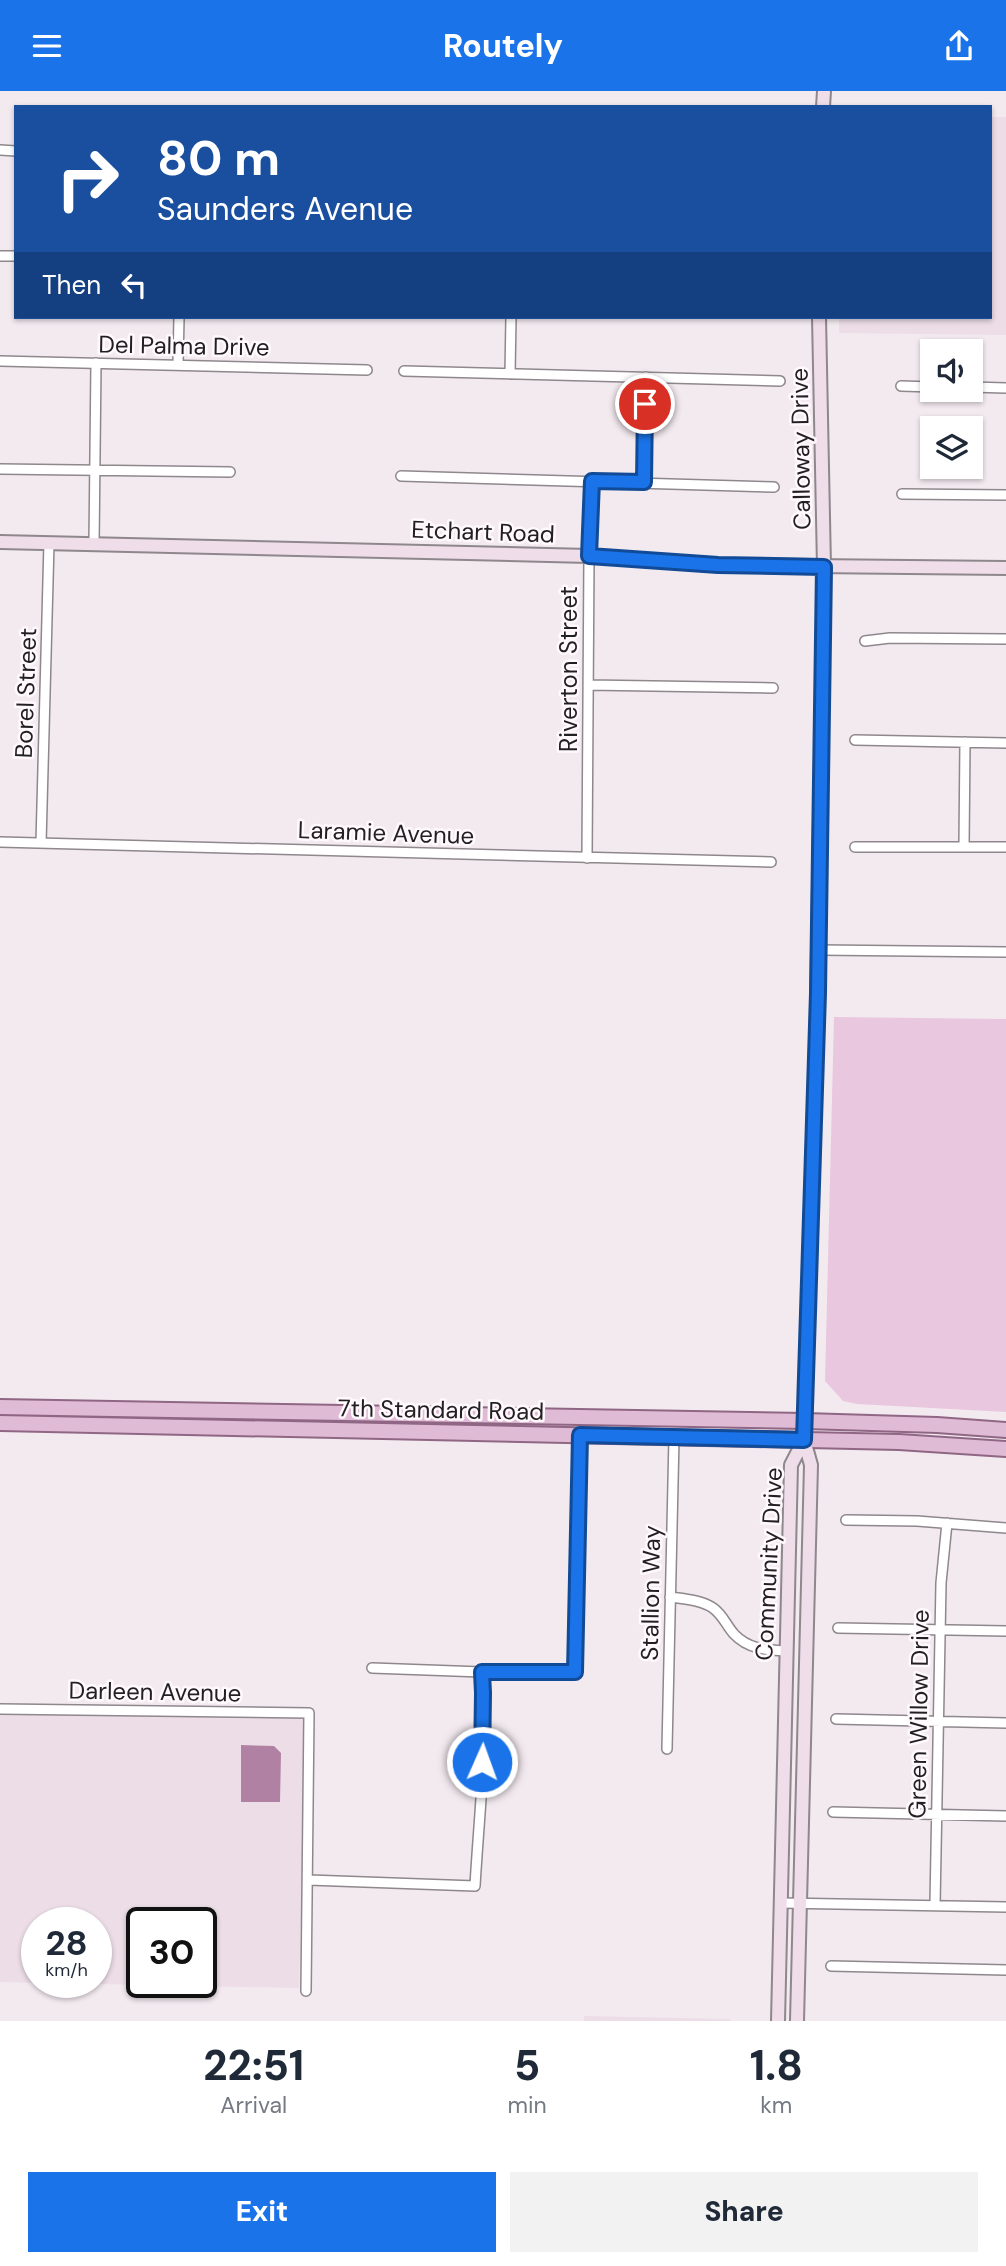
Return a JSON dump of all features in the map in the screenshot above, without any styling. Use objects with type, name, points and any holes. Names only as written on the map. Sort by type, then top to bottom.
[{"type":"main road","name":"7th Standard Road","points":[[0,1407],[805,1421],[1006,1430]]},
{"type":"main road","name":"7th Standard Road","points":[[0,1423],[930,1443],[1006,1449]]},
{"type":"street","points":[[177,365],[179,319]]},
{"type":"street","points":[[510,374],[511,319]]},
{"type":"street","name":"Calloway Drive","points":[[804,1440],[818,950],[824,567],[819,319]]},
{"type":"street","name":"Del Palma Drive","points":[[0,361],[367,370]]},
{"type":"street","points":[[94,544],[96,363]]},
{"type":"street","points":[[404,371],[780,381]]},
{"type":"street","points":[[644,482],[646,377]]},
{"type":"street","points":[[901,386],[920,387]]},
{"type":"street","points":[[983,387],[1006,388]]},
{"type":"street","points":[[0,469],[230,471]]},
{"type":"street","points":[[401,476],[774,487]]},
{"type":"street","name":"Riverton Street","points":[[587,858],[592,481]]},
{"type":"street","points":[[902,494],[1006,495]]},
{"type":"street","name":"Etchart Road","points":[[0,542],[589,556],[718,565],[1006,568]]},
{"type":"street","name":"Borel Street","points":[[41,843],[49,543]]},
{"type":"street","points":[[865,641],[890,638],[1006,639]]},
{"type":"street","points":[[588,685],[773,688]]},
{"type":"street","points":[[855,740],[1006,743]]},
{"type":"street","points":[[964,846],[965,742]]},
{"type":"street","name":"Laramie Avenue","points":[[0,842],[771,862]]},
{"type":"street","points":[[855,846],[1006,847]]},
{"type":"street","points":[[818,950],[1006,952]]},
{"type":"street","points":[[372,1668],[575,1672],[580,1435]]},
{"type":"street","name":"Stallion Way","points":[[667,1749],[674,1438]]},
{"type":"street","name":"Community Drive","points":[[778,2021],[791,1465],[804,1440]]},
{"type":"street","name":"Community Drive","points":[[797,2021],[811,1465],[804,1440]]},
{"type":"street","points":[[846,1520],[1006,1528]]},
{"type":"street","name":"Green Willow Drive","points":[[934,1905],[941,1583],[947,1523]]},
{"type":"street","points":[[670,1597],[691,1599],[710,1606],[724,1618],[734,1633],[755,1648],[785,1651]]},
{"type":"street","points":[[838,1627],[1006,1631]]},
{"type":"street","points":[[306,1990],[309,1880],[475,1886],[481,1786],[482,1672]]},
{"type":"street","name":"Darleen Avenue","points":[[0,1709],[309,1713],[309,1880]]},
{"type":"street","points":[[836,1719],[1006,1723]]},
{"type":"street","points":[[834,1812],[1006,1816]]},
{"type":"street","points":[[781,1903],[1006,1907]]},
{"type":"street","points":[[831,1966],[1006,1970]]},
{"type":"shaded area","points":[[992,117],[1006,117],[1006,335],[839,333],[839,319],[992,319]]},
{"type":"shaded area","points":[[834,1017],[1006,1019],[1006,1412],[857,1404],[843,1401],[825,1381]]},
{"type":"shaded area","points":[[0,1703],[306,1709],[299,1988],[217,1986],[217,1907],[126,1907],[126,1985],[112,1984],[112,1907],[21,1907],[21,1983],[0,1982]]},
{"type":"shaded area","points":[[241,1745],[274,1746],[281,1753],[280,1802],[241,1802]]},
{"type":"shaded area","points":[[584,2016],[729,2019],[731,2021],[584,2021]]},
{"type":"route","points":[[482,1762],[482,1672],[575,1672],[580,1435],[804,1440],[818,993],[824,567],[718,565],[589,556],[592,481],[644,482],[645,404]]}]
